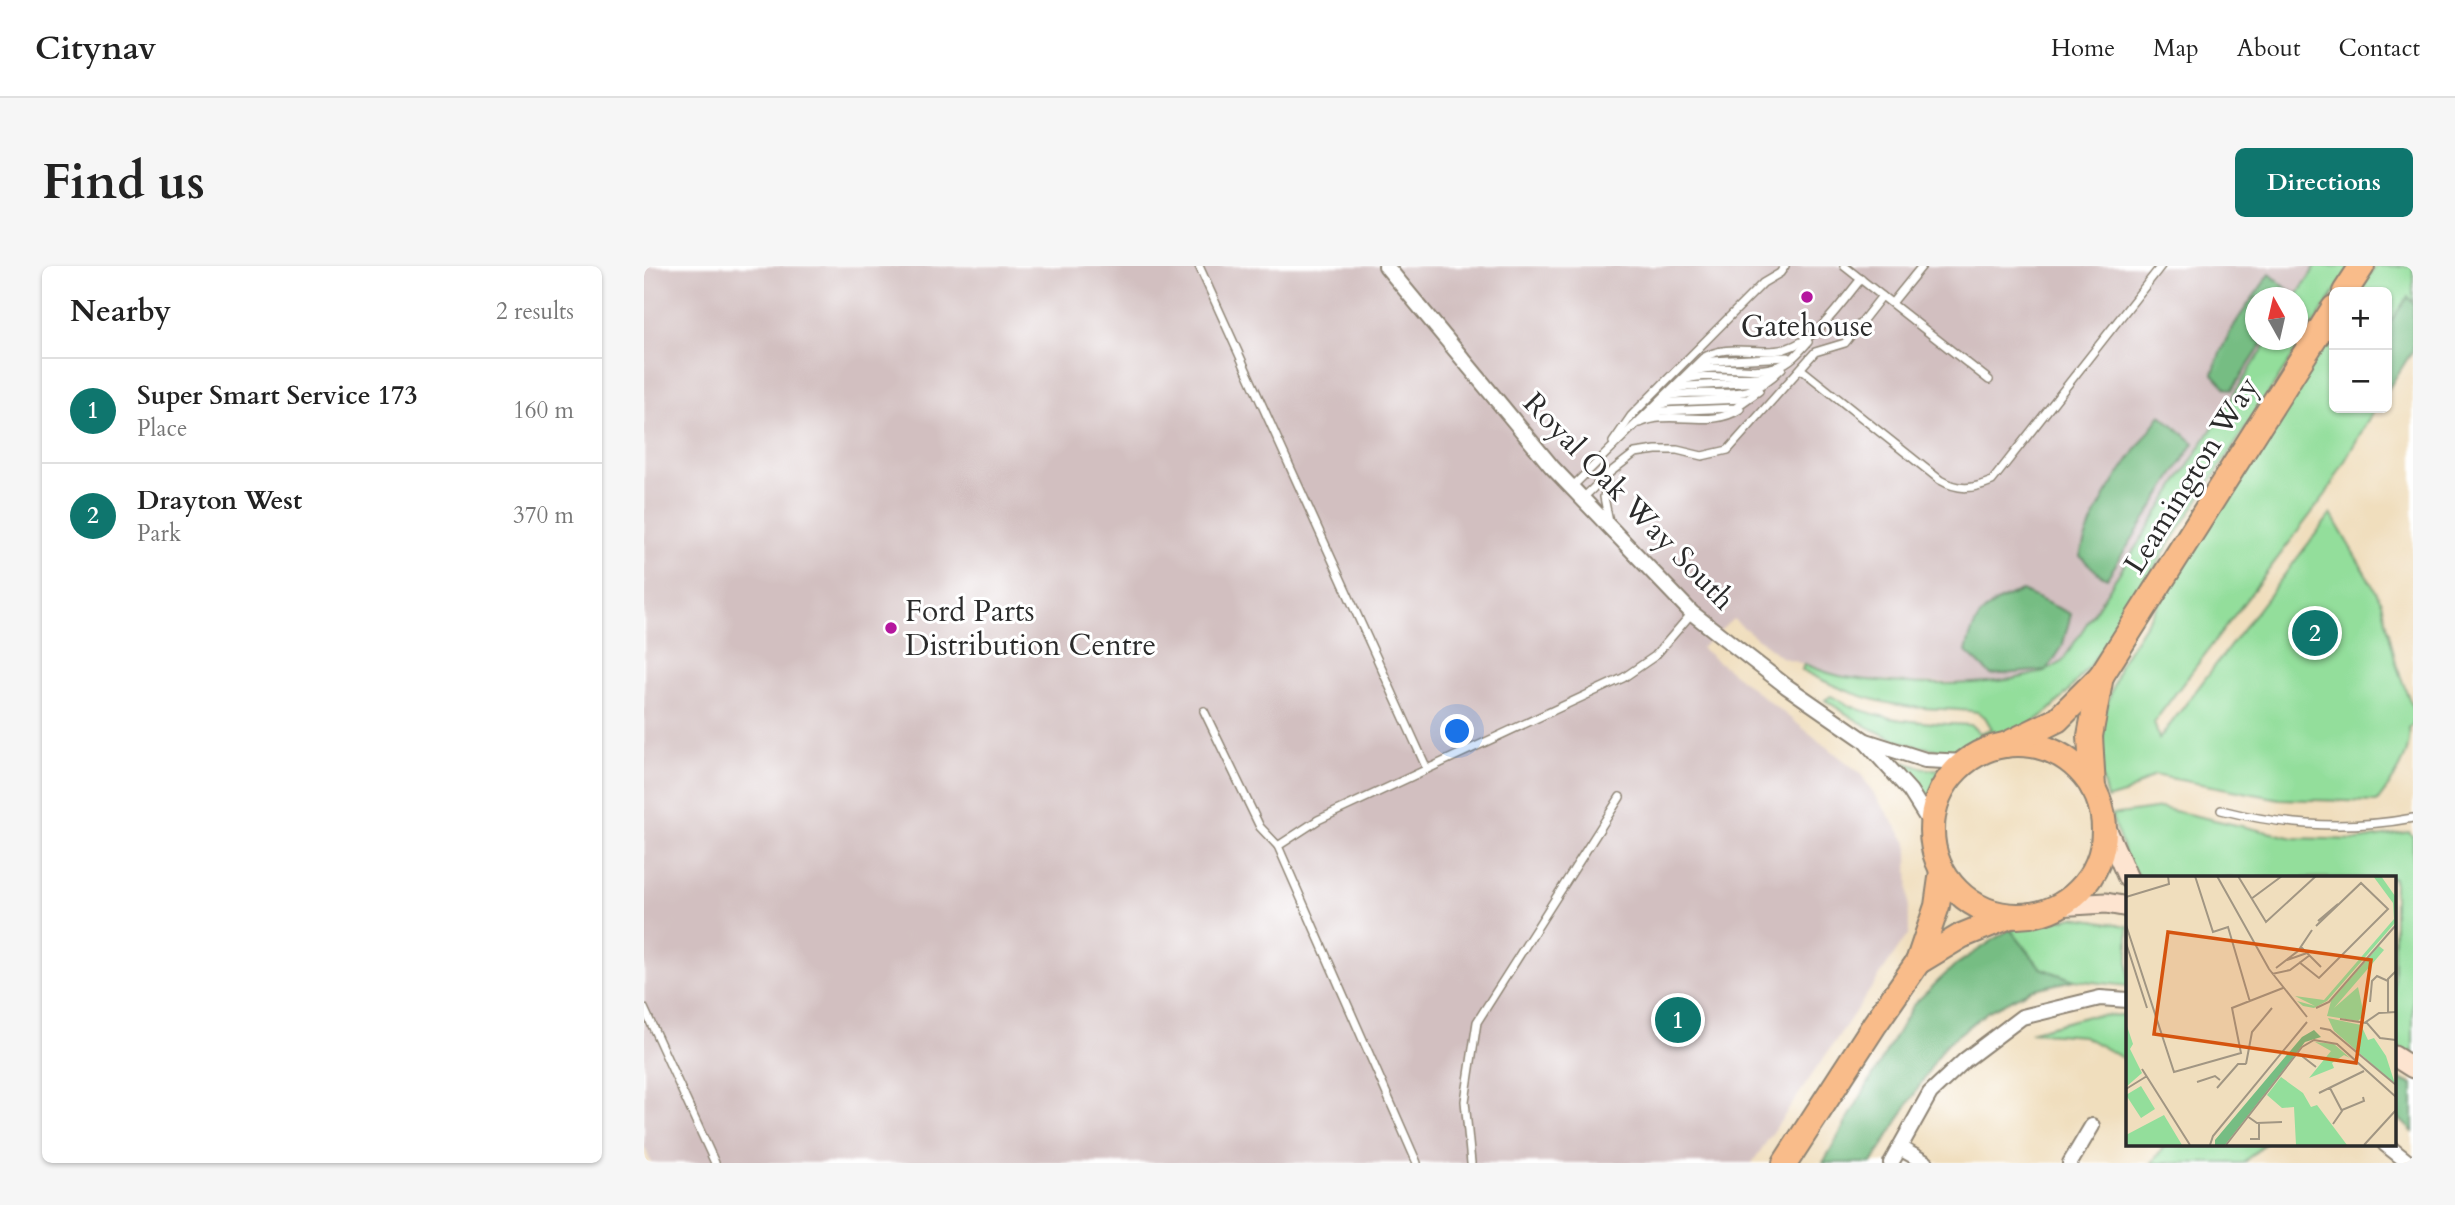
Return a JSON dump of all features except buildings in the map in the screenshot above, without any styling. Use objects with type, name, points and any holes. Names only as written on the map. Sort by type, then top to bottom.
[{"type":"highway","points":[[2348,287],[2362,266]]},
{"type":"highway","name":"Leamington Way","points":[[2005,745],[2057,720],[2101,677],[2329,317]]},
{"type":"highway","name":"Leamington Way","points":[[2093,788],[2090,736],[2101,677]]},
{"type":"highway","points":[[2031,744],[2059,754],[2082,771],[2093,788],[2103,821],[2104,841],[2095,868],[2084,886],[2068,900],[2039,914],[2010,916],[1985,910],[1960,895],[1942,871],[1932,843],[1932,818],[1938,795],[1952,773],[1965,762],[1974,755],[2005,745],[2031,744]]},
{"type":"highway","points":[[1786,1163],[1918,962],[1937,905],[1942,871]]},
{"type":"highway","points":[[1918,962],[1961,936],[2010,916]]},
{"type":"street","name":"Royal Oak Way South","points":[[1386,266],[1571,487],[1692,613],[1786,687],[1864,740],[1910,791],[1932,826]]},
{"type":"street","name":"Royal Oak Way South","points":[[1864,740],[1925,760],[1965,762]]},
{"type":"street","points":[[2103,821],[2127,876]]},
{"type":"street","points":[[2056,906],[2106,904],[2126,907]]},
{"type":"street","points":[[1891,1163],[1930,1093],[1965,1059],[2022,1017],[2100,998],[2126,1000]]},
{"type":"street","points":[[2396,1057],[2413,1068]]},
{"type":"street","points":[[2070,1163],[2092,1126]]},
{"type":"street","points":[[2388,1146],[2409,1163]]},
{"type":"street","points":[[1900,1148],[1926,1163]]},
{"type":"lane","points":[[1199,266],[1427,769]]},
{"type":"lane","points":[[1844,266],[1989,380]]},
{"type":"lane","points":[[1892,303],[1922,266]]},
{"type":"lane","points":[[1801,369],[1940,480],[1950,486],[1975,488],[1992,481],[2161,266]]},
{"type":"lane","points":[[1609,450],[1631,416],[1763,283],[1783,270]]},
{"type":"lane","points":[[1633,426],[1648,419],[1726,417],[1739,409],[1808,342],[1861,279]]},
{"type":"lane","points":[[1582,499],[1608,474],[1636,453],[1677,450],[1702,456],[1728,450],[1815,352],[1845,342],[1882,296]]},
{"type":"lane","points":[[1571,487],[1712,352],[1784,349],[1815,334]]},
{"type":"lane","points":[[1693,368],[1707,361],[1785,358],[1808,342]]},
{"type":"lane","points":[[1684,376],[1704,369],[1777,367],[1798,352]]},
{"type":"lane","points":[[1676,385],[1695,377],[1764,376],[1774,373],[1790,360]]},
{"type":"lane","points":[[1667,393],[1681,386],[1756,384],[1765,381],[1782,368]]},
{"type":"lane","points":[[1659,401],[1678,394],[1748,392],[1773,377]]},
{"type":"lane","points":[[1651,410],[1670,402],[1739,401],[1765,386]]},
{"type":"lane","points":[[1642,418],[1656,411],[1731,409],[1756,394]]},
{"type":"lane","points":[[1608,474],[1604,497],[1613,531]]},
{"type":"lane","points":[[1278,846],[1318,820],[1623,678],[1655,656],[1692,613]]},
{"type":"lane","points":[[1204,711],[1260,827],[1278,846],[1417,1163]]},
{"type":"lane","points":[[1471,1163],[1465,1101],[1477,1022],[1620,797]]},
{"type":"lane","points":[[2221,810],[2259,820],[2302,825],[2375,825],[2413,818]]},
{"type":"lane","points":[[644,1007],[715,1163]]},
{"type":"shaded area","points":[[644,266],[2316,266],[2302,287],[2245,287],[2245,350],[2263,350],[2062,662],[2052,669],[2027,678],[1993,683],[1908,682],[1843,677],[1781,657],[1733,619],[1701,648],[1860,773],[1908,844],[1909,933],[1752,1163],[651,1163],[644,1145]]},
{"type":"green space","points":[[2316,266],[2352,266],[2338,287],[2329,287],[2329,301],[2308,333],[2308,287],[2302,287]]},
{"type":"green space","points":[[2376,266],[2413,266],[2413,341],[2392,378],[2392,287],[2362,287]]},
{"type":"green space","points":[[2270,274],[2285,287],[2261,287]]},
{"type":"green space","points":[[2408,297],[2413,303],[2413,350],[2392,383],[2392,350],[2392,319]]},
{"type":"green space","points":[[2245,310],[2245,350],[2258,350],[2232,390],[2226,388],[2213,374],[2223,346]]},
{"type":"green space","points":[[2329,339],[2329,413],[2372,413],[2326,494],[2154,722],[2159,739],[2331,514],[2382,602],[2396,664],[2413,709],[2413,725],[2409,728],[2405,758],[2389,786],[2377,802],[2280,799],[2154,775],[2127,793],[2107,799],[2102,778],[2103,718],[2120,664]]},
{"type":"green space","points":[[2263,350],[2297,350],[2115,630],[2069,690],[2035,721],[2004,737],[1972,747],[1951,750],[1912,745],[1876,731],[1825,700],[1831,696],[1864,711],[1899,720],[1971,725],[1979,733],[1992,729],[1985,717],[1977,712],[1878,701],[1840,688],[1802,670],[1804,664],[1845,677],[1957,684],[2017,678],[2042,672],[2062,662]]},
{"type":"green space","points":[[2161,415],[2194,443],[2107,578],[2080,556],[2086,536],[2114,482]]},
{"type":"green space","points":[[2022,591],[2071,614],[2062,647],[2047,670],[1991,675],[1966,652],[1973,628],[1991,606]]},
{"type":"green space","points":[[1902,762],[1928,769],[1948,770],[1930,801],[1928,801]]},
{"type":"green space","points":[[2161,808],[2294,838],[2359,840],[2409,832],[2413,837],[2413,1057],[2396,1046],[2396,876],[2139,876],[2129,866],[2111,815]]},
{"type":"green space","points":[[2074,917],[2126,926],[2126,986],[2074,980],[2041,968],[2010,929]]},
{"type":"green space","points":[[2010,929],[2041,968],[2074,980],[2030,990],[1987,1012],[1944,1046],[1872,1163],[1823,1163],[1913,1005],[1954,966]]},
{"type":"green space","points":[[2126,1015],[2126,1060],[2083,1036],[2030,1032],[2088,1016]]},
{"type":"green space","points":[[2396,1077],[2413,1085],[2413,1132],[2396,1116]]},
{"type":"green space","points":[[2164,1146],[2262,1146],[2244,1163],[2152,1163]]},
{"type":"place","name":"Gatehouse","points":[[1807,297]]},
{"type":"place","name":"Ford Parts Distribution Centre","points":[[891,628]]},
{"type":"place","name":"Drayton West","points":[[2315,633]]},
{"type":"place","name":"Super Smart Service 173","points":[[1678,1020]]}]
